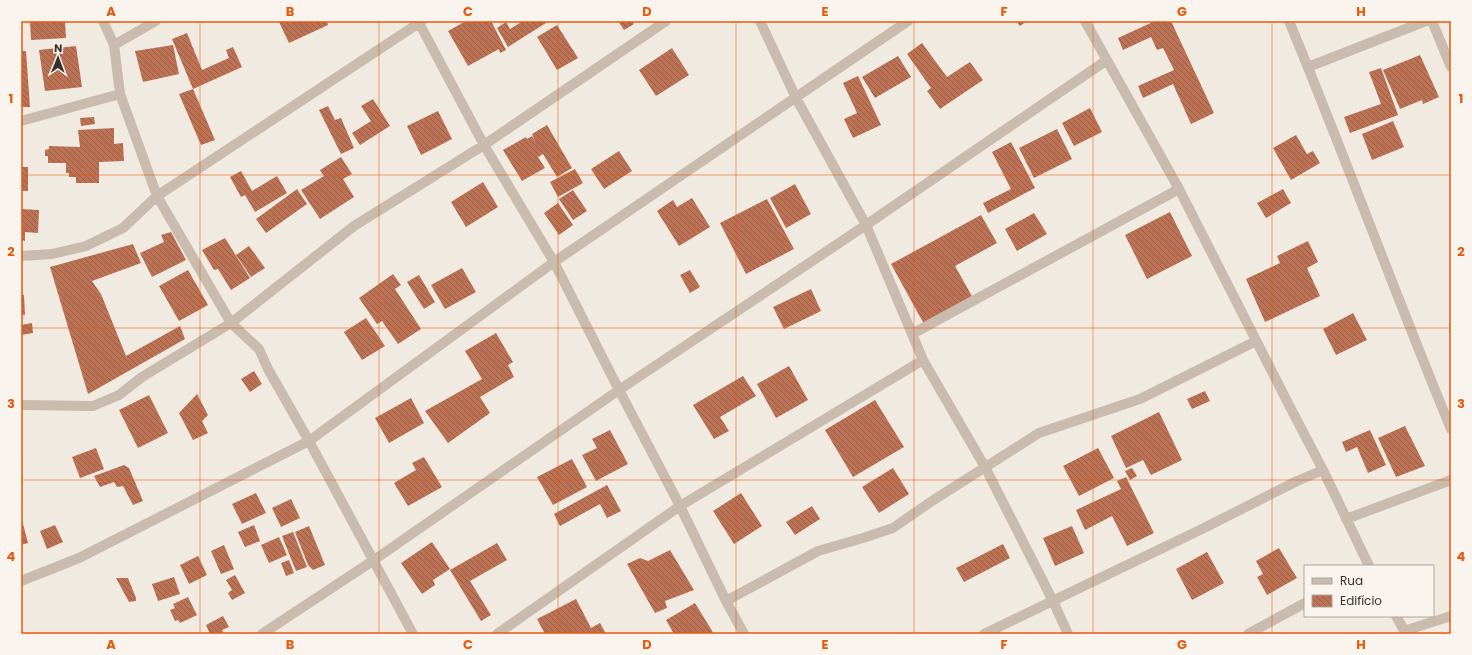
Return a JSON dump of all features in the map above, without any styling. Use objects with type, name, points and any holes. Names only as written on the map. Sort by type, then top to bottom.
[{"type":"street","points":[[103,21],[114,45],[120,94],[157,196],[231,323],[259,349],[413,634]]},
{"type":"street","points":[[114,45],[156,21]]},
{"type":"street","points":[[21,405],[93,406],[118,395],[142,377],[231,323],[354,226],[484,145],[666,21]]},
{"type":"street","points":[[760,21],[796,98],[866,225],[923,360],[985,467],[1053,601],[1068,634]]},
{"type":"street","points":[[21,581],[79,558],[309,441],[554,262],[908,21]]},
{"type":"street","points":[[1085,21],[1179,189],[1323,470],[1369,565]]},
{"type":"street","points":[[1289,21],[1412,335],[1451,429]]},
{"type":"street","points":[[1308,67],[1426,21]]},
{"type":"street","points":[[1432,21],[1451,67]]},
{"type":"street","points":[[21,256],[52,254],[86,246],[123,228],[157,196],[420,22],[484,145],[554,262],[680,506],[726,601],[744,634]]},
{"type":"street","points":[[262,634],[374,560],[619,390],[866,225],[1107,60]]},
{"type":"street","points":[[21,121],[120,94]]},
{"type":"street","points":[[912,334],[1179,189]]},
{"type":"street","points":[[726,601],[818,551],[892,528],[1039,433],[1140,399],[1256,341]]},
{"type":"street","points":[[497,634],[680,506],[923,360]]},
{"type":"street","points":[[984,634],[1323,470]]},
{"type":"street","points":[[1346,519],[1451,480]]},
{"type":"street","points":[[1248,634],[1304,603]]},
{"type":"street","points":[[1397,617],[1405,632],[1451,616]]},
{"type":"building","points":[[30,21],[65,21],[66,38],[31,40]]},
{"type":"building","points":[[327,21],[328,25],[289,43],[279,22]]},
{"type":"building","points":[[466,21],[491,21],[506,50],[500,53],[499,49],[468,66],[448,31]]},
{"type":"building","points":[[523,21],[549,21],[508,47],[497,28],[506,22],[510,29]]},
{"type":"building","points":[[618,21],[632,21],[634,24],[624,30]]},
{"type":"building","points":[[1016,21],[1027,21],[1020,26]]},
{"type":"building","points":[[1155,21],[1171,21],[1214,113],[1191,124],[1173,84],[1143,98],[1138,86],[1174,70],[1163,48],[1157,50],[1151,37],[1123,50],[1118,38]]},
{"type":"building","points":[[557,25],[578,58],[557,70],[537,37]]},
{"type":"building","points":[[187,33],[202,70],[229,58],[226,50],[233,47],[242,67],[193,89],[172,39]]},
{"type":"building","points":[[922,43],[947,77],[970,62],[983,80],[940,109],[927,91],[931,88],[907,54]]},
{"type":"building","points":[[173,45],[179,74],[143,82],[135,51]]},
{"type":"building","points":[[76,46],[82,87],[45,91],[39,50]]},
{"type":"building","points":[[672,48],[689,75],[656,96],[639,70]]},
{"type":"building","points":[[21,51],[26,51],[30,107],[21,107]]},
{"type":"building","points":[[1420,55],[1439,97],[1423,104],[1422,100],[1400,109],[1383,70]]},
{"type":"building","points":[[898,56],[911,77],[875,98],[862,77]]},
{"type":"building","points":[[1381,68],[1398,115],[1350,133],[1344,117],[1381,104],[1369,72]]},
{"type":"building","points":[[858,76],[881,125],[853,138],[844,119],[857,113],[843,83]]},
{"type":"building","points":[[193,89],[215,140],[201,145],[179,94]]},
{"type":"building","points":[[373,99],[390,126],[360,145],[352,133],[371,121],[361,106]]},
{"type":"building","points":[[328,106],[335,120],[341,118],[354,148],[341,154],[319,110]]},
{"type":"building","points":[[1090,108],[1102,132],[1074,146],[1062,123]]},
{"type":"building","points":[[438,111],[452,139],[421,155],[407,126]]},
{"type":"building","points":[[94,117],[95,124],[81,126],[80,118]]},
{"type":"building","points":[[1393,121],[1404,147],[1372,160],[1362,134]]},
{"type":"building","points":[[547,125],[572,168],[557,177],[543,154],[538,157],[545,168],[522,181],[503,150],[526,137],[527,139],[532,136],[535,141],[532,134]]},
{"type":"building","points":[[114,128],[114,144],[123,143],[124,161],[99,162],[99,183],[76,183],[76,177],[69,177],[69,173],[66,173],[66,163],[48,163],[48,156],[45,156],[45,150],[49,149],[49,146],[80,147],[78,130]]},
{"type":"building","points":[[1057,129],[1072,159],[1034,178],[1019,148]]},
{"type":"building","points":[[1296,135],[1307,154],[1313,151],[1320,163],[1291,180],[1273,148]]},
{"type":"building","points":[[1011,142],[1035,188],[988,213],[983,203],[1011,189],[992,152]]},
{"type":"building","points":[[619,151],[632,171],[604,189],[591,169]]},
{"type":"building","points":[[341,157],[352,174],[343,179],[354,197],[320,219],[301,190],[324,176],[320,170]]},
{"type":"building","points":[[21,167],[28,167],[28,191],[21,191]]},
{"type":"building","points":[[575,169],[583,183],[558,197],[550,182]]},
{"type":"building","points":[[241,171],[252,191],[277,176],[287,193],[255,212],[245,195],[241,197],[230,177]]},
{"type":"building","points":[[483,182],[498,207],[466,227],[451,202]]},
{"type":"building","points":[[795,184],[811,214],[786,228],[770,198]]},
{"type":"building","points":[[297,189],[307,204],[266,233],[256,219]]},
{"type":"building","points":[[1283,189],[1291,203],[1266,218],[1257,203]]},
{"type":"building","points":[[573,190],[587,211],[573,220],[559,199]]},
{"type":"building","points":[[692,198],[710,227],[679,246],[657,211],[673,200],[677,207]]},
{"type":"building","points":[[767,199],[794,249],[746,274],[720,223]]},
{"type":"building","points":[[558,203],[573,225],[559,235],[544,213]]},
{"type":"building","points":[[21,209],[39,210],[38,233],[25,232],[25,241],[21,240]]},
{"type":"building","points":[[1170,212],[1192,256],[1147,279],[1125,235]]},
{"type":"building","points":[[1034,213],[1047,234],[1017,251],[1005,229]]},
{"type":"building","points":[[981,215],[997,243],[955,266],[973,298],[924,324],[891,264]]},
{"type":"building","points":[[171,232],[186,260],[152,277],[140,253],[164,242],[161,235]]},
{"type":"building","points":[[225,238],[250,278],[231,290],[218,269],[214,270],[202,250]]},
{"type":"building","points":[[1308,241],[1318,262],[1307,268],[1320,296],[1265,322],[1246,279],[1280,263],[1277,256]]},
{"type":"building","points":[[133,244],[141,263],[92,281],[101,294],[126,356],[180,326],[185,339],[88,394],[50,267]]},
{"type":"building","points":[[249,246],[265,268],[251,277],[236,255]]},
{"type":"building","points":[[462,268],[476,292],[445,309],[431,285]]},
{"type":"building","points":[[188,270],[208,305],[179,321],[159,286]]},
{"type":"building","points":[[690,270],[700,287],[690,293],[680,275]]},
{"type":"building","points":[[393,274],[401,285],[395,289],[421,329],[398,344],[382,321],[377,324],[359,298]]},
{"type":"building","points":[[419,275],[435,302],[424,309],[407,282]]},
{"type":"building","points":[[811,289],[821,311],[784,329],[773,307]]},
{"type":"building","points":[[21,295],[24,295],[25,315],[21,315]]},
{"type":"building","points":[[1353,313],[1367,340],[1336,355],[1323,329]]},
{"type":"building","points":[[366,318],[385,346],[362,360],[344,332]]},
{"type":"building","points":[[32,323],[33,333],[21,335],[21,325]]},
{"type":"building","points":[[496,333],[513,362],[508,365],[514,377],[480,397],[490,413],[448,443],[425,411],[482,379],[465,351]]},
{"type":"building","points":[[789,366],[808,400],[776,418],[757,384]]},
{"type":"building","points":[[254,371],[262,384],[250,392],[241,379]]},
{"type":"building","points":[[743,376],[756,396],[720,417],[729,431],[714,439],[693,405]]},
{"type":"building","points":[[1205,391],[1210,401],[1192,409],[1187,399]]},
{"type":"building","points":[[197,394],[208,415],[202,421],[208,433],[193,440],[179,413]]},
{"type":"building","points":[[149,395],[168,433],[138,448],[119,410]]},
{"type":"building","points":[[411,398],[424,423],[389,443],[375,418]]},
{"type":"building","points":[[875,400],[904,447],[853,477],[825,430]]},
{"type":"building","points":[[1159,412],[1182,460],[1151,475],[1143,460],[1126,468],[1111,436]]},
{"type":"building","points":[[1405,426],[1425,466],[1396,477],[1378,438]]},
{"type":"building","points":[[610,430],[628,464],[596,481],[582,455],[597,448],[592,439]]},
{"type":"building","points":[[1370,430],[1386,465],[1368,473],[1357,447],[1346,452],[1342,442]]},
{"type":"building","points":[[96,448],[104,469],[80,478],[72,457]]},
{"type":"building","points":[[1098,448],[1114,478],[1079,496],[1063,466]]},
{"type":"building","points":[[424,457],[442,487],[408,506],[394,483],[416,470],[412,463]]},
{"type":"building","points":[[572,459],[587,487],[553,505],[537,477]]},
{"type":"building","points":[[124,465],[129,468],[143,501],[133,505],[123,486],[117,487],[114,482],[100,487],[94,476]]},
{"type":"building","points":[[893,468],[909,494],[879,513],[862,487]]},
{"type":"building","points":[[1132,468],[1137,476],[1130,480],[1125,471]]},
{"type":"building","points":[[1126,477],[1154,533],[1127,546],[1112,516],[1085,530],[1076,510],[1121,489],[1117,481]]},
{"type":"building","points":[[607,485],[621,511],[607,518],[600,504],[560,526],[554,514]]},
{"type":"building","points":[[256,493],[266,513],[242,524],[232,504]]},
{"type":"building","points":[[741,493],[762,526],[734,544],[713,511]]},
{"type":"building","points":[[291,499],[300,518],[281,527],[272,508]]},
{"type":"building","points":[[812,506],[820,519],[795,535],[786,522]]},
{"type":"building","points":[[21,516],[28,543],[21,545]]},
{"type":"building","points":[[55,525],[63,542],[47,549],[40,531]]},
{"type":"building","points":[[254,525],[260,541],[245,547],[238,532]]},
{"type":"building","points":[[309,526],[325,565],[313,570],[308,565],[295,532]]},
{"type":"building","points":[[1072,526],[1084,553],[1055,566],[1043,538]]},
{"type":"building","points":[[293,532],[307,567],[296,571],[282,536]]},
{"type":"building","points":[[279,537],[287,555],[269,563],[261,545]]},
{"type":"building","points":[[432,542],[450,569],[433,580],[435,585],[422,594],[401,563]]},
{"type":"building","points":[[497,543],[507,560],[470,581],[491,615],[481,621],[450,570]]},
{"type":"building","points":[[1003,544],[1010,558],[964,582],[956,568]]},
{"type":"building","points":[[224,545],[234,569],[221,574],[211,551]]},
{"type":"building","points":[[1279,548],[1297,578],[1267,595],[1257,577],[1263,574],[1256,561]]},
{"type":"building","points":[[670,550],[694,590],[665,601],[667,608],[655,613],[627,564],[640,558],[648,561]]},
{"type":"building","points":[[1207,552],[1224,583],[1192,600],[1176,569]]},
{"type":"building","points":[[198,556],[207,575],[189,584],[180,565]]},
{"type":"building","points":[[289,560],[294,573],[286,576],[281,563]]},
{"type":"building","points":[[235,575],[245,593],[232,600],[228,593],[232,590],[226,580]]},
{"type":"building","points":[[174,577],[180,594],[158,601],[152,584]]},
{"type":"building","points":[[116,578],[128,578],[136,601],[129,602]]},
{"type":"building","points":[[188,597],[197,615],[180,623],[178,620],[175,621],[170,610],[175,608],[173,604]]},
{"type":"building","points":[[576,599],[591,628],[600,623],[606,634],[545,634],[537,619]]},
{"type":"building","points":[[695,603],[714,634],[674,634],[666,620]]},
{"type":"building","points":[[223,616],[229,627],[222,630],[224,634],[210,634],[206,625]]}]
